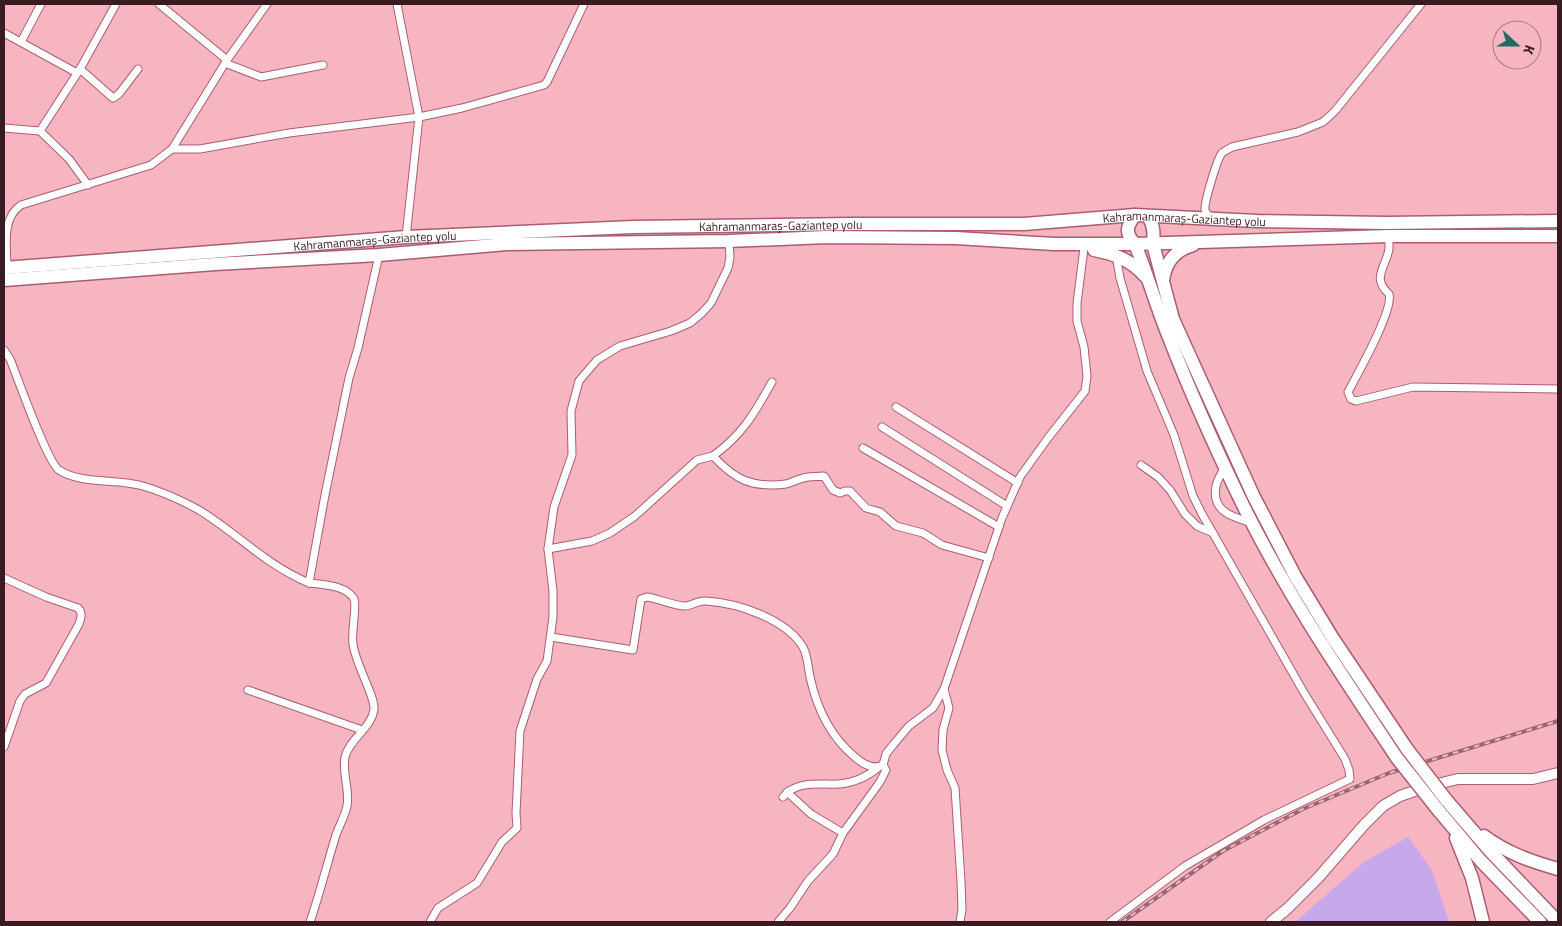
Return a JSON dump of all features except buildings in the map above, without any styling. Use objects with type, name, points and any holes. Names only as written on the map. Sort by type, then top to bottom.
[{"type":"highway","name":"Kahramanmaraş-Gaziantep yolu","points":[[6,268],[406,237],[633,227],[1024,224],[1134,215],[1216,220],[1387,224],[1558,221]]},
{"type":"highway","points":[[1134,215],[1129,223],[1127,232],[1135,244],[1172,346],[1196,404],[1252,523],[1320,644],[1397,758],[1443,808],[1472,878],[1483,922]]},
{"type":"highway","points":[[1148,216],[1154,231],[1153,244],[1173,319],[1253,495],[1295,576],[1332,637],[1407,749],[1443,808],[1481,861],[1540,922]]},
{"type":"highway","name":"Kahramanmaraş-Gaziantep yolu","points":[[4,280],[507,244],[729,241],[865,236],[956,238],[1054,244],[1153,244],[1389,236],[1558,236]]},
{"type":"highway","points":[[1163,286],[1164,272],[1169,260],[1189,246],[1203,243]]},
{"type":"highway","points":[[1054,244],[1116,254],[1137,267],[1148,280]]},
{"type":"highway","points":[[1443,808],[1460,816],[1500,848],[1558,869]]},
{"type":"highway","points":[[1460,816],[1491,852],[1558,922]]},
{"type":"street","points":[[21,42],[42,4]]},
{"type":"street","points":[[40,131],[79,71],[116,4]]},
{"type":"street","points":[[159,4],[226,61],[261,77],[323,65]]},
{"type":"street","points":[[6,268],[7,228],[11,215],[16,208],[150,165],[172,150],[226,61],[267,4]]},
{"type":"street","points":[[397,4],[419,117],[406,237]]},
{"type":"street","points":[[172,150],[200,149],[289,133],[419,117],[462,108],[544,85],[584,4]]},
{"type":"street","points":[[1216,220],[1205,211],[1205,204],[1216,164],[1222,153],[1232,147],[1298,132],[1323,122],[1335,111],[1421,4]]},
{"type":"street","points":[[4,33],[79,71],[113,98],[119,94],[138,69]]},
{"type":"street","points":[[4,128],[40,131],[69,159],[88,185]]},
{"type":"street","points":[[1185,218],[1194,214],[1205,204]]},
{"type":"street","points":[[1389,236],[1389,249],[1380,274],[1380,281],[1382,288],[1389,294],[1390,304],[1348,392],[1352,399],[1356,401],[1412,387],[1558,390]]},
{"type":"street","points":[[430,922],[438,908],[477,883],[502,842],[517,828],[520,731],[537,679],[546,661],[553,616],[553,591],[548,549],[554,507],[572,454],[571,411],[579,381],[597,360],[620,346],[671,331],[690,323],[702,313],[711,303],[728,268],[730,257],[729,241]]},
{"type":"street","points":[[843,833],[811,814],[785,794],[803,784],[840,784],[867,776],[881,766],[886,754],[909,726],[933,708],[944,689],[999,528],[1020,477],[1085,391],[1088,376],[1084,347],[1077,321],[1077,303],[1084,248]]},
{"type":"street","points":[[309,583],[324,495],[349,378],[358,348],[379,254]]},
{"type":"street","points":[[1110,922],[1185,866],[1264,820],[1350,779],[1345,759],[1193,496],[1174,435],[1147,371],[1120,278],[1116,254]]},
{"type":"street","points":[[4,350],[10,359],[48,454],[58,470],[94,481],[129,482],[180,500],[201,511],[272,564],[290,575],[309,583],[344,590],[355,600],[352,633],[353,647],[374,705],[371,718],[350,745],[345,756],[344,767],[348,792],[347,807],[336,836],[310,922]]},
{"type":"street","points":[[548,549],[592,541],[610,534],[648,504],[697,460],[713,456],[732,442],[752,417],[772,382]]},
{"type":"street","points":[[896,407],[1018,483]]},
{"type":"street","points":[[882,427],[1007,506]]},
{"type":"street","points":[[863,448],[999,528]]},
{"type":"street","points":[[713,456],[724,468],[741,480],[760,484],[786,484],[808,477],[824,476],[833,490],[840,493],[845,490],[850,491],[866,508],[880,512],[896,526],[923,533],[942,545],[990,558]]},
{"type":"street","points":[[1140,465],[1158,477],[1170,490],[1185,514],[1197,526],[1213,533]]},
{"type":"street","points":[[1225,467],[1216,485],[1216,502],[1222,511],[1252,523]]},
{"type":"street","points":[[4,578],[46,597],[78,608],[82,616],[46,682],[43,686],[26,694],[20,702],[4,747]]},
{"type":"street","points":[[550,637],[633,650],[641,599],[647,597],[683,606],[703,600],[733,604],[758,613],[786,629],[803,648],[808,660],[819,710],[825,723],[842,747],[864,765],[881,766],[886,770],[880,782],[843,833],[833,854],[808,881],[778,922]]},
{"type":"street","points":[[944,689],[949,708],[943,730],[942,750],[947,770],[955,788],[961,882],[962,909],[960,922]]},
{"type":"street","points":[[248,690],[362,730]]},
{"type":"street","points":[[1271,922],[1318,878],[1364,824],[1383,806],[1400,796],[1458,779],[1533,779],[1558,773]]},
{"type":"shaded area","points":[[1408,837],[1432,870],[1449,922],[1295,922],[1364,862]]},
{"type":"railway","points":[[1122,922],[1223,851],[1303,809],[1389,773],[1558,721]]}]
